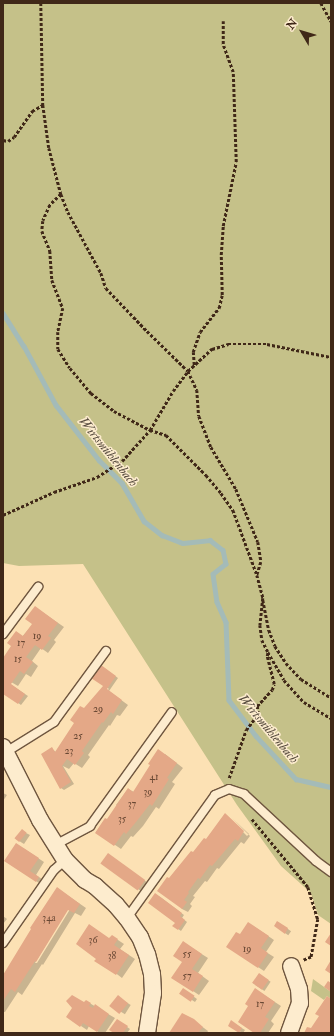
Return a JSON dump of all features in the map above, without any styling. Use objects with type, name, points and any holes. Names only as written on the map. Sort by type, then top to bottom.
[{"type":"street","points":[[4,749],[55,845],[65,860],[127,918],[140,937],[147,954],[152,974],[153,992],[147,1033]]},
{"type":"street","points":[[289,1033],[300,1003],[299,990],[291,966]]},
{"type":"lane","points":[[3,634],[38,587]]},
{"type":"lane","points":[[4,749],[54,722],[106,651]]},
{"type":"lane","points":[[55,845],[90,826],[172,712]]},
{"type":"lane","points":[[127,918],[215,795],[229,789],[244,794],[316,861],[331,872]]},
{"type":"lane","points":[[3,943],[54,870],[65,860]]},
{"type":"path","points":[[41,3],[42,106],[49,148],[61,194],[68,212],[101,273],[106,288],[188,371],[197,390],[199,416],[211,447],[236,489],[258,542],[261,562],[257,575]]},
{"type":"path","points":[[321,3],[331,21]]},
{"type":"path","points":[[194,366],[193,352],[200,332],[219,308],[222,295],[221,255],[223,226],[236,162],[233,72],[223,44],[223,21]]},
{"type":"path","points":[[3,140],[8,141],[14,137],[32,111],[42,106]]},
{"type":"path","points":[[61,194],[50,205],[42,231],[50,251],[52,280],[63,308],[58,332],[58,349],[70,368],[91,393],[114,411],[150,430],[166,435],[206,475],[221,493],[233,510],[257,575],[269,630],[275,646],[286,663],[301,679],[331,698]]},
{"type":"path","points":[[3,515],[54,492],[97,477],[122,460],[150,430],[188,371],[212,349],[228,344],[267,344],[331,357]]},
{"type":"path","points":[[263,598],[260,625],[262,640],[268,652],[284,680],[304,702],[331,718]]},
{"type":"path","points":[[229,789],[229,778],[246,730],[258,714],[257,706],[261,700],[268,696],[274,684],[267,656],[268,652]]},
{"type":"path","points":[[248,813],[308,887],[318,919],[311,957],[291,966]]},
{"type":"shaded area","points":[[3,3],[331,3],[331,924],[318,915],[311,893],[281,866],[237,805],[83,564],[19,566],[3,563]]},
{"type":"shaded area","points":[[313,979],[331,992],[331,999],[327,996],[324,1000],[311,991]]},
{"type":"building","points":[[35,606],[58,623],[48,636],[51,638],[42,650],[35,645],[26,657],[33,662],[24,674],[20,671],[11,684],[25,694],[18,704],[3,694],[3,658],[11,646],[7,643],[16,631],[23,636],[32,624],[25,619]]},
{"type":"building","points":[[101,665],[116,676],[107,689],[122,700],[113,714],[111,712],[103,723],[102,722],[82,751],[84,753],[75,765],[67,759],[62,766],[71,782],[60,789],[41,754],[52,747],[55,752],[74,723],[70,720],[80,706],[84,708],[103,686],[91,678]]},
{"type":"building","points":[[158,749],[177,763],[152,806],[150,804],[126,834],[124,832],[114,846],[95,833],[105,818],[107,819],[128,788],[133,792]]},
{"type":"building","points":[[225,813],[244,831],[238,841],[235,839],[212,866],[210,865],[200,879],[198,878],[188,892],[189,893],[184,900],[187,902],[182,909],[157,891],[167,877],[169,878],[191,851],[193,852],[204,838],[206,839]]},
{"type":"building","points":[[22,829],[27,833],[19,842],[14,838]]},
{"type":"building","points":[[16,843],[39,858],[30,871],[39,877],[36,882],[4,861]]},
{"type":"building","points":[[108,853],[145,880],[138,891],[100,864]]},
{"type":"building","points":[[57,887],[80,904],[74,913],[68,910],[36,962],[35,961],[15,992],[11,989],[3,1001],[3,975],[31,929],[30,928]]},
{"type":"building","points":[[155,893],[182,913],[180,916],[185,920],[178,930],[172,926],[175,923],[148,903]]},
{"type":"building","points":[[277,921],[288,928],[285,934],[274,926]]},
{"type":"building","points":[[248,922],[269,936],[261,948],[268,953],[258,968],[226,947],[236,932],[240,934]]},
{"type":"building","points":[[89,924],[109,938],[112,935],[118,939],[114,945],[129,955],[116,975],[94,961],[96,959],[76,944]]},
{"type":"building","points":[[331,933],[331,946],[325,942]]},
{"type":"building","points":[[183,941],[202,954],[192,969],[203,976],[193,992],[171,978],[182,962],[173,956]]},
{"type":"building","points":[[331,960],[331,974],[325,970]]},
{"type":"building","points":[[259,973],[269,980],[262,990],[252,983]]},
{"type":"building","points":[[328,981],[331,983],[331,992],[324,987]]},
{"type":"building","points":[[183,988],[195,996],[191,1002],[179,994]]},
{"type":"building","points":[[255,988],[275,1002],[265,1017],[269,1019],[260,1033],[254,1033],[238,1022],[248,1006],[245,1004]]},
{"type":"building","points":[[72,995],[84,1002],[86,1000],[91,1003],[89,1006],[93,1008],[95,1004],[109,1014],[97,1032],[83,1023],[80,1027],[66,1017],[72,1008],[66,1001]]},
{"type":"building","points":[[118,995],[128,1003],[119,1014],[109,1006]]},
{"type":"building","points":[[327,996],[331,999],[331,1033],[304,1033],[307,1027],[311,1028],[319,1016],[315,1014]]},
{"type":"building","points":[[182,1013],[194,1019],[203,1027],[198,1033],[169,1033]]},
{"type":"building","points":[[117,1019],[128,1026],[123,1033],[114,1033],[109,1030]]},
{"type":"building","points":[[231,1020],[242,1028],[239,1033],[228,1026]]},
{"type":"waterway","name":"Wirtsmühlenbach","points":[[3,313],[24,346],[56,405],[99,460],[122,483],[144,521],[162,535],[183,543],[210,540],[223,550],[226,564],[213,574],[217,602],[226,622],[229,700],[256,736],[296,779],[331,787]]}]
